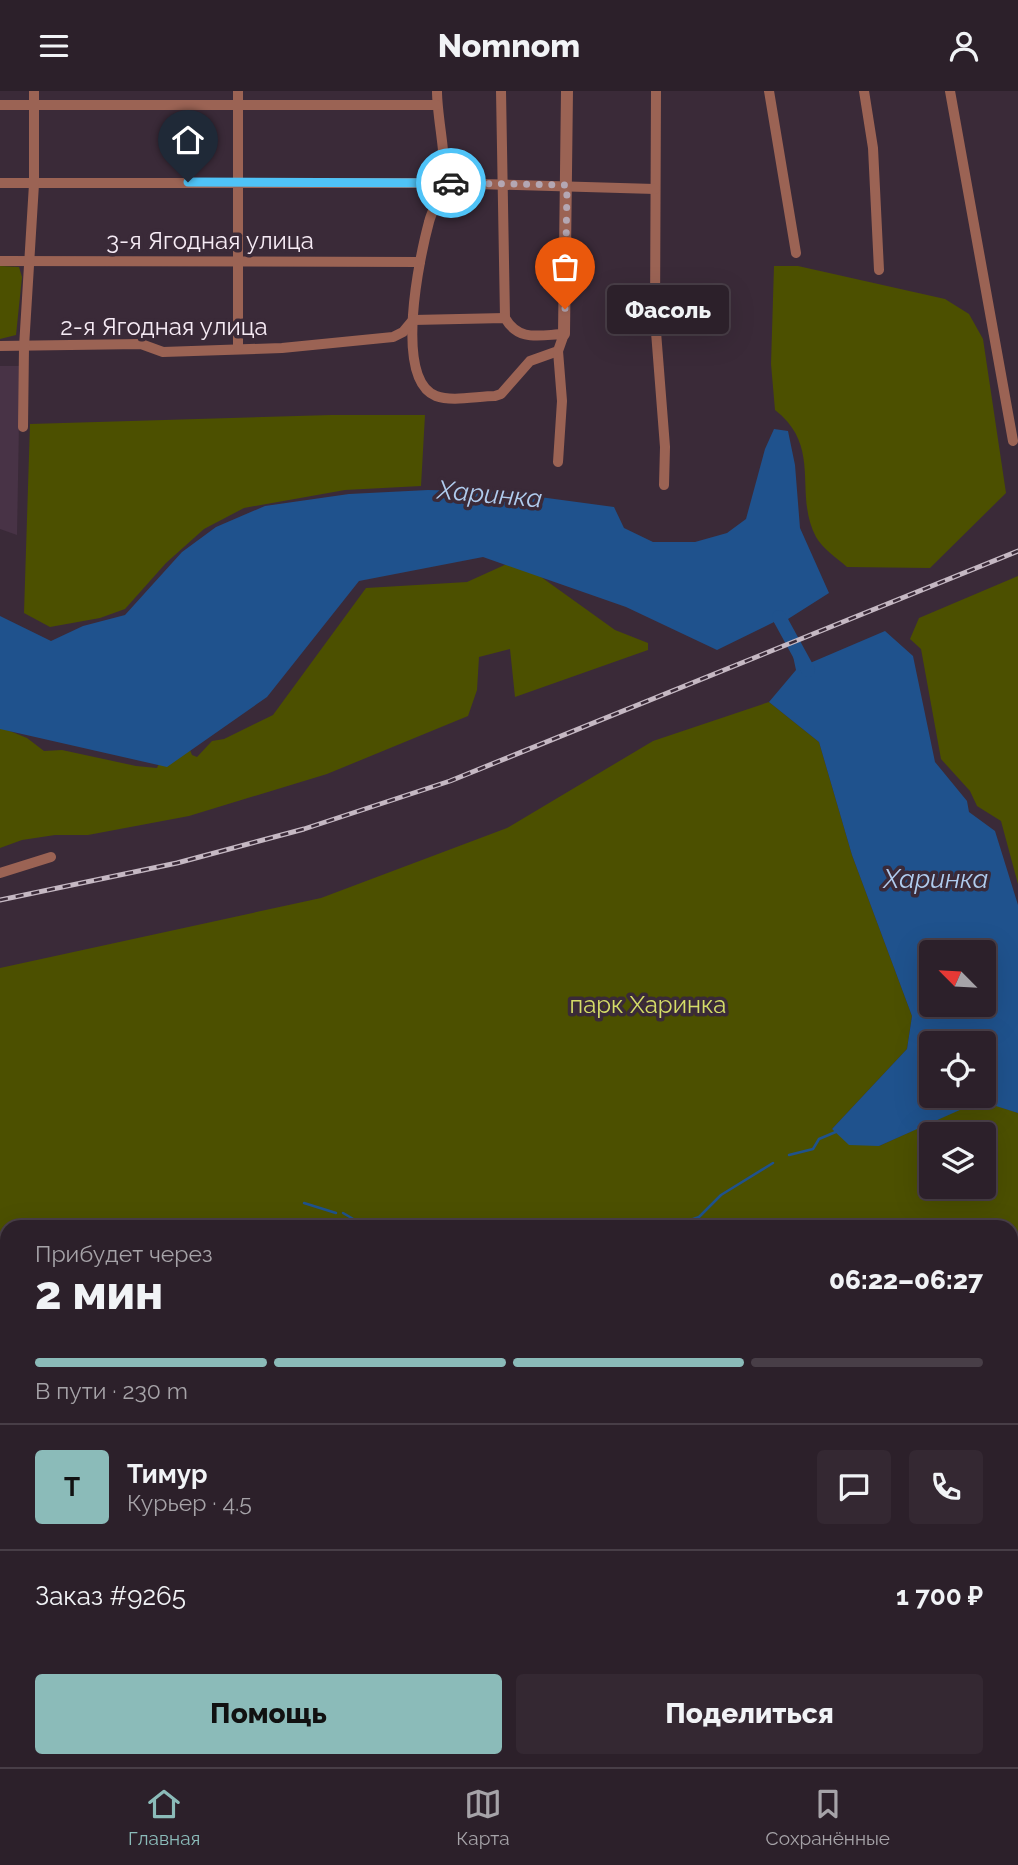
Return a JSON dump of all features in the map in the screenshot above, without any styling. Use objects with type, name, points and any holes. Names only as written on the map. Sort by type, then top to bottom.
[{"type":"street","points":[[23,428],[24,347],[34,184],[34,91]]},
{"type":"street","points":[[238,91],[238,348]]},
{"type":"street","points":[[438,91],[444,183],[429,220],[413,296],[412,350],[417,372],[429,391],[437,396],[501,394],[530,361],[558,351]]},
{"type":"street","points":[[501,91],[505,318],[512,331],[526,336],[564,334]]},
{"type":"street","points":[[558,462],[562,401],[558,351],[564,334],[567,91]]},
{"type":"street","points":[[656,91],[655,319],[665,447],[664,485]]},
{"type":"street","points":[[769,91],[796,253]]},
{"type":"street","points":[[864,91],[873,148],[879,270]]},
{"type":"street","points":[[950,91],[1013,441]]},
{"type":"street","points":[[0,105],[438,105]]},
{"type":"street","points":[[0,183],[444,183],[655,190]]},
{"type":"street","name":"3-я Ягодная улица","points":[[0,261],[240,260],[420,263]]},
{"type":"street","points":[[412,350],[393,337],[403,332],[413,320],[505,318]]},
{"type":"street","name":"2-я Ягодная улица","points":[[0,346],[141,344],[163,352],[282,348],[393,337]]},
{"type":"street","points":[[0,873],[51,857]]},
{"type":"shaded area","points":[[0,366],[20,366],[17,535],[0,529]]},
{"type":"green space","points":[[0,266],[19,267],[22,277],[16,335],[0,339]]},
{"type":"green space","points":[[774,266],[798,266],[945,299],[969,314],[983,339],[1006,493],[930,568],[847,567],[816,537],[810,521],[803,455],[798,439],[790,424],[775,410],[771,364]]},
{"type":"green space","points":[[331,415],[425,415],[421,486],[345,490],[244,508],[204,529],[166,563],[125,609],[100,618],[50,627],[24,613],[30,424]]},
{"type":"green space","points":[[509,563],[523,564],[615,630],[648,643],[648,650],[515,697],[510,649],[479,657],[477,690],[468,716],[327,774],[189,816],[88,835],[55,835],[22,840],[0,848],[0,727],[27,738],[44,751],[62,750],[136,766],[157,768],[161,759],[188,745],[192,755],[197,757],[212,741],[224,739],[273,715],[366,588],[467,582]]},
{"type":"green space","points":[[1018,576],[1018,884],[1001,821],[977,806],[970,791],[941,759],[921,649],[910,639],[919,618]]},
{"type":"green space","name":"парк Харинка","points":[[769,702],[819,742],[852,855],[912,1016],[907,1049],[832,1129],[879,1146],[919,1128],[919,1199],[996,1199],[996,1122],[932,1122],[962,1108],[996,1108],[996,1105],[1018,1113],[1018,1220],[0,1220],[0,968],[321,898],[507,828],[653,741]]},
{"type":"water","points":[[774,429],[788,431],[795,465],[800,528],[829,593],[788,619],[791,632],[784,634],[774,622],[717,650],[626,607],[483,557],[359,581],[267,697],[167,767],[0,729],[0,616],[51,641],[83,626],[125,615],[182,552],[216,527],[265,506],[349,494],[428,490],[502,492],[614,507],[624,528],[653,542],[695,542],[727,533],[746,519],[765,449]]},
{"type":"water","name":"Харинка","points":[[885,631],[913,656],[935,762],[967,801],[969,812],[995,831],[1018,905],[1018,1113],[996,1106],[996,1031],[919,1031],[919,1108],[964,1108],[933,1122],[919,1122],[919,1128],[879,1146],[849,1145],[832,1129],[907,1049],[912,1016],[852,855],[819,742],[769,702],[796,670],[793,656],[801,652],[810,663]]},
{"type":"waterway","name":"Харинка","points":[[779,617],[808,670]]},
{"type":"waterway","points":[[789,1155],[813,1149],[819,1139],[838,1131]]},
{"type":"waterway","points":[[690,1220],[699,1217],[721,1195],[773,1163]]},
{"type":"waterway","points":[[304,1203],[336,1213]]},
{"type":"waterway","points":[[343,1213],[355,1220]]},
{"type":"railway","points":[[0,900],[177,863],[304,829],[450,781],[1018,551]]},
{"type":"way so far","points":[[451,183],[567,185],[565,309]]},
{"type":"place","name":"Фасоль","points":[[565,309]]},
{"type":"route","points":[[188,182],[451,183]]}]
